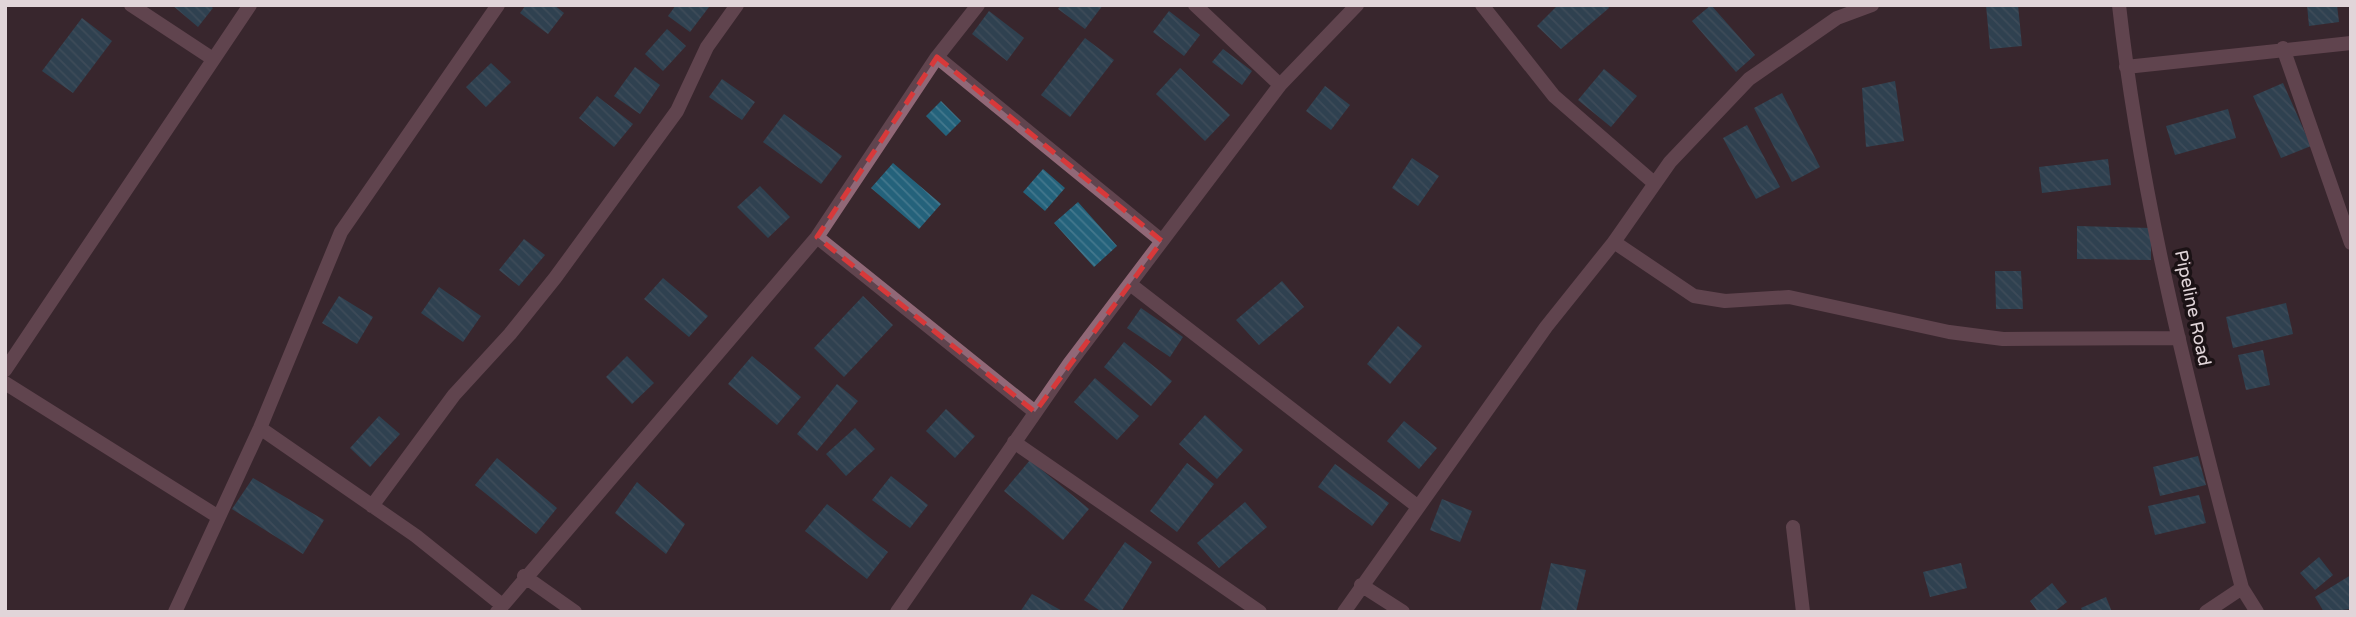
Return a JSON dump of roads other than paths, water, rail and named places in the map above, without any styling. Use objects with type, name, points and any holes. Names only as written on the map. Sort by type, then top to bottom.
[{"type":"street","points":[[131,5],[213,58]]},
{"type":"street","points":[[5,370],[250,5]]},
{"type":"street","points":[[175,612],[217,516],[260,428],[341,232],[498,5]]},
{"type":"street","points":[[372,506],[454,395],[510,334],[555,278],[669,122],[707,47],[737,5]]},
{"type":"street","points":[[260,428],[372,506],[499,608],[817,237],[937,57],[978,5]]},
{"type":"street","points":[[1195,5],[1280,85]]},
{"type":"street","points":[[897,612],[1035,412],[1280,85],[1357,5]]},
{"type":"street","points":[[1482,5],[1554,96],[1654,183]]},
{"type":"street","points":[[1344,612],[1546,327],[1614,242],[1654,183],[1749,79],[1837,18],[1872,5]]},
{"type":"street","name":"Pipeline Road","points":[[2119,5],[2126,67],[2179,338],[2242,588],[2257,612]]},
{"type":"street","points":[[2126,67],[2185,63],[2283,48],[2351,43]]},
{"type":"street","points":[[2283,48],[2351,243]]},
{"type":"street","points":[[937,57],[1162,241]]},
{"type":"street","points":[[817,237],[1035,412]]},
{"type":"street","points":[[1614,242],[1695,296],[1725,301],[1789,297],[1949,332],[2003,339],[2179,338]]},
{"type":"street","points":[[1130,284],[1417,506]]},
{"type":"street","points":[[5,383],[217,516]]},
{"type":"street","points":[[1014,442],[1260,612]]},
{"type":"street","points":[[1793,527],[1803,612]]},
{"type":"street","points":[[524,576],[575,612]]},
{"type":"street","points":[[1361,585],[1403,612]]},
{"type":"street","points":[[2206,612],[2242,588]]}]
